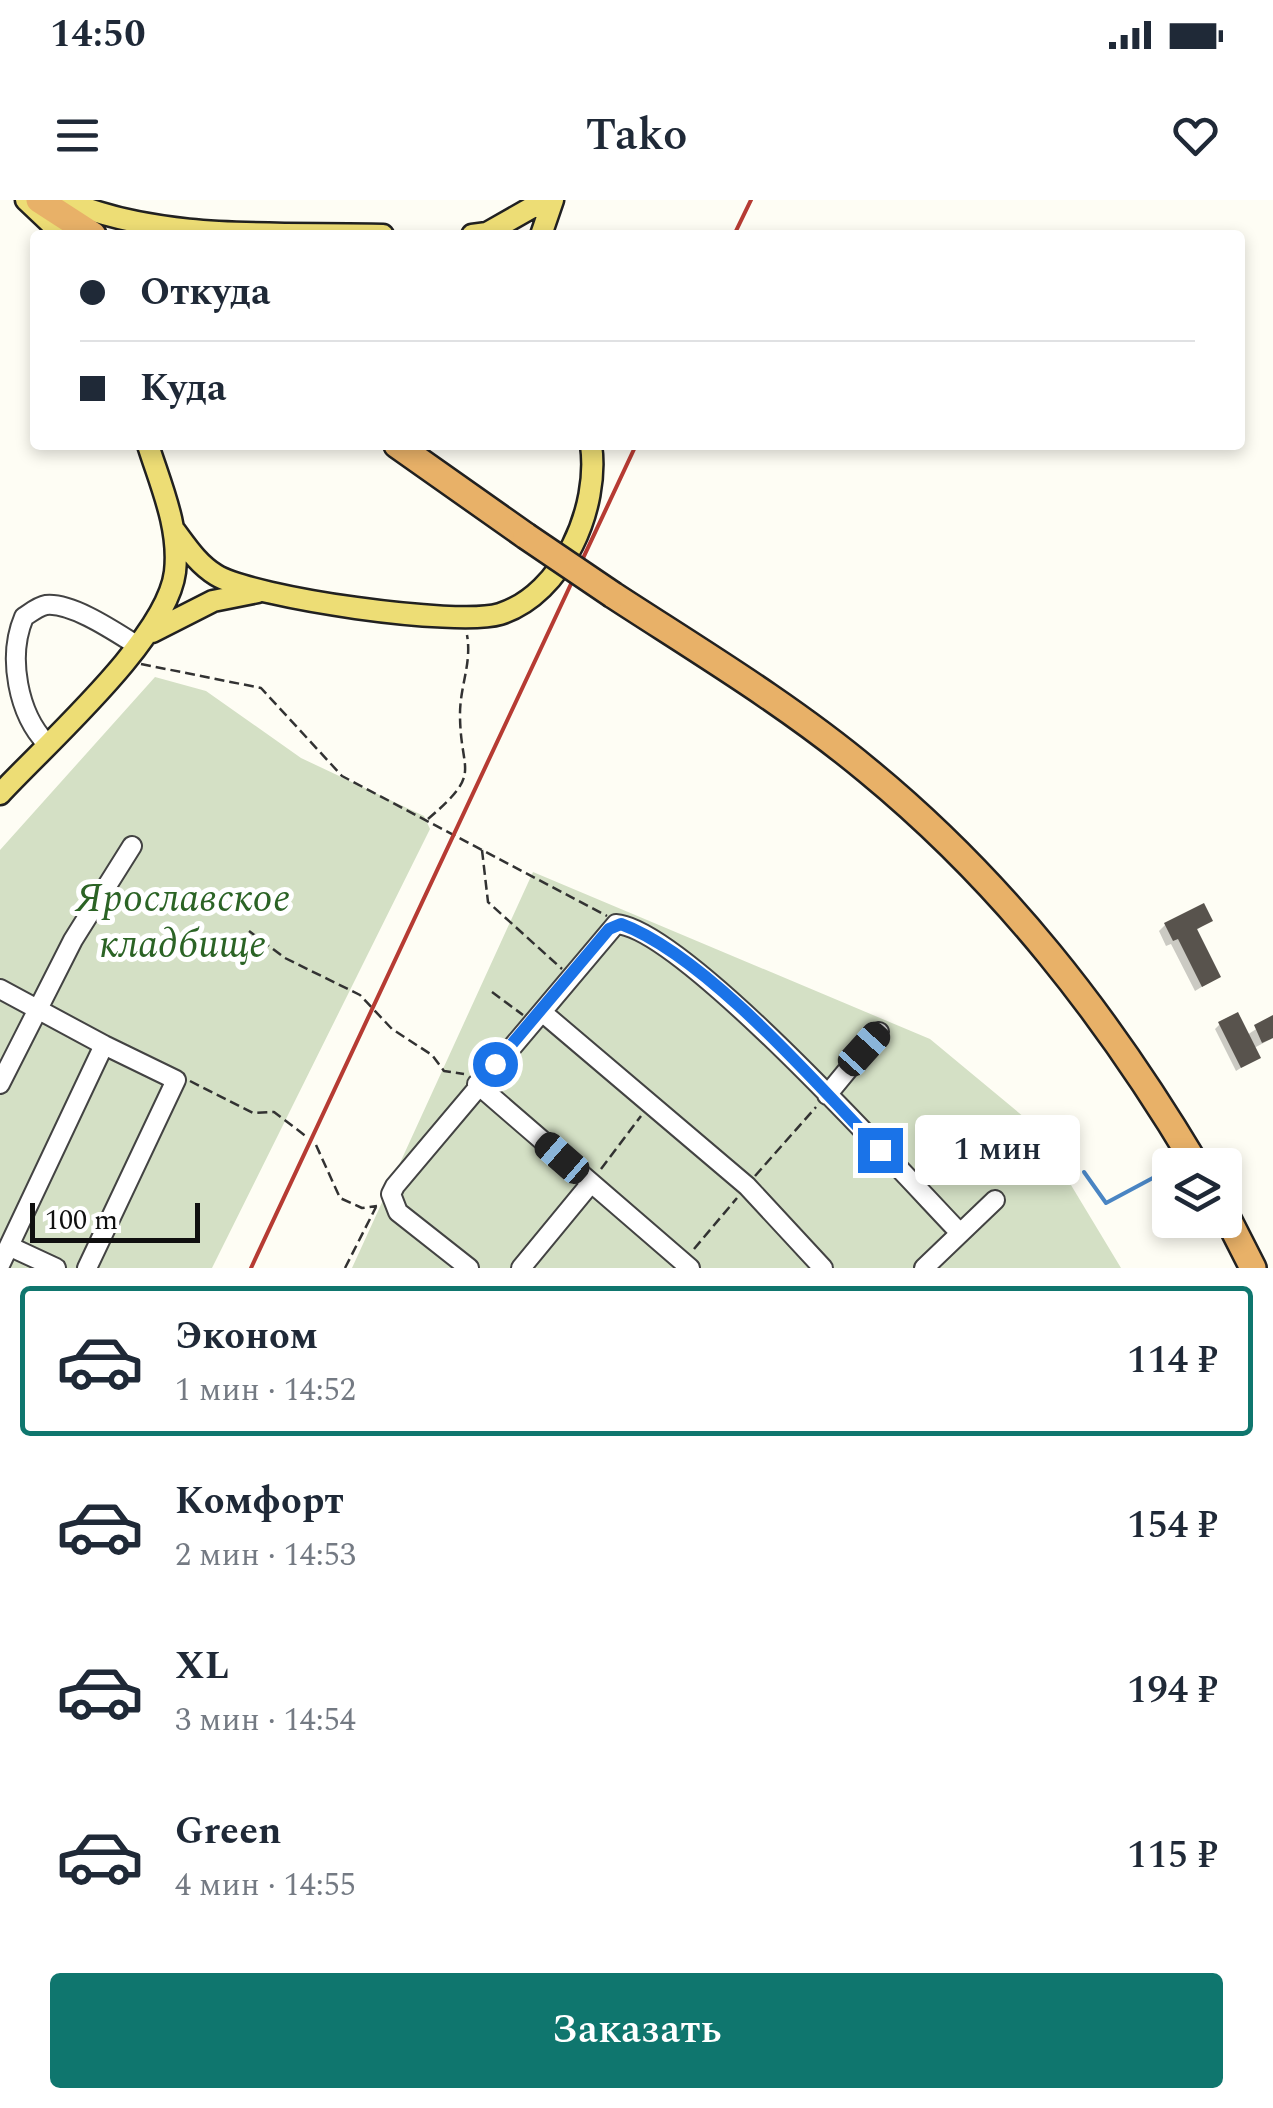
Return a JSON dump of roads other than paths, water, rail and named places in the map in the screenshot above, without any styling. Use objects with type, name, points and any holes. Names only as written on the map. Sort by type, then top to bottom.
[{"type":"highway","points":[[38,200],[85,230]]},
{"type":"highway","points":[[403,450],[612,595],[746,680],[838,748],[956,849],[1053,954],[1113,1035],[1185,1148]]},
{"type":"highway","points":[[1238,1238],[1253,1268]]},
{"type":"main road","points":[[26,200],[57,230]]},
{"type":"main road","points":[[65,200],[124,220],[188,230]]},
{"type":"main road","points":[[493,230],[545,200]]},
{"type":"main road","points":[[543,230],[553,200]]},
{"type":"main road","points":[[142,648],[175,573],[175,531],[150,450]]},
{"type":"main road","points":[[175,531],[199,564],[218,577],[258,592],[436,616],[475,618],[501,613],[529,599],[552,578],[580,526],[591,487],[590,450]]},
{"type":"main road","points":[[0,794],[142,648],[213,601],[258,592]]},
{"type":"lane","points":[[47,744],[28,724],[22,710],[18,670],[24,617],[45,605],[57,607],[96,620],[142,648]]},
{"type":"lane","points":[[0,1084],[73,940],[132,846]]},
{"type":"lane","points":[[468,1268],[384,1202],[477,1084],[609,929],[621,924],[672,952],[730,1000],[960,1233]]},
{"type":"lane","points":[[0,989],[176,1080],[86,1268]]},
{"type":"lane","points":[[537,1017],[650,1103],[747,1186],[823,1268]]},
{"type":"lane","points":[[827,1095],[879,1032]]},
{"type":"lane","points":[[0,1265],[104,1045]]},
{"type":"lane","points":[[477,1084],[684,1266]]},
{"type":"lane","points":[[521,1268],[591,1182]]},
{"type":"lane","points":[[924,1268],[995,1200]]},
{"type":"lane","points":[[7,1245],[56,1268]]},
{"type":"waterway","points":[[1084,1172],[1106,1203],[1152,1178]]},
{"type":"railway","points":[[736,230],[751,200]]},
{"type":"railway","points":[[251,1268],[634,450]]},
{"type":"park label","name":"Ярославское кладбище","points":[[183,922]]}]
